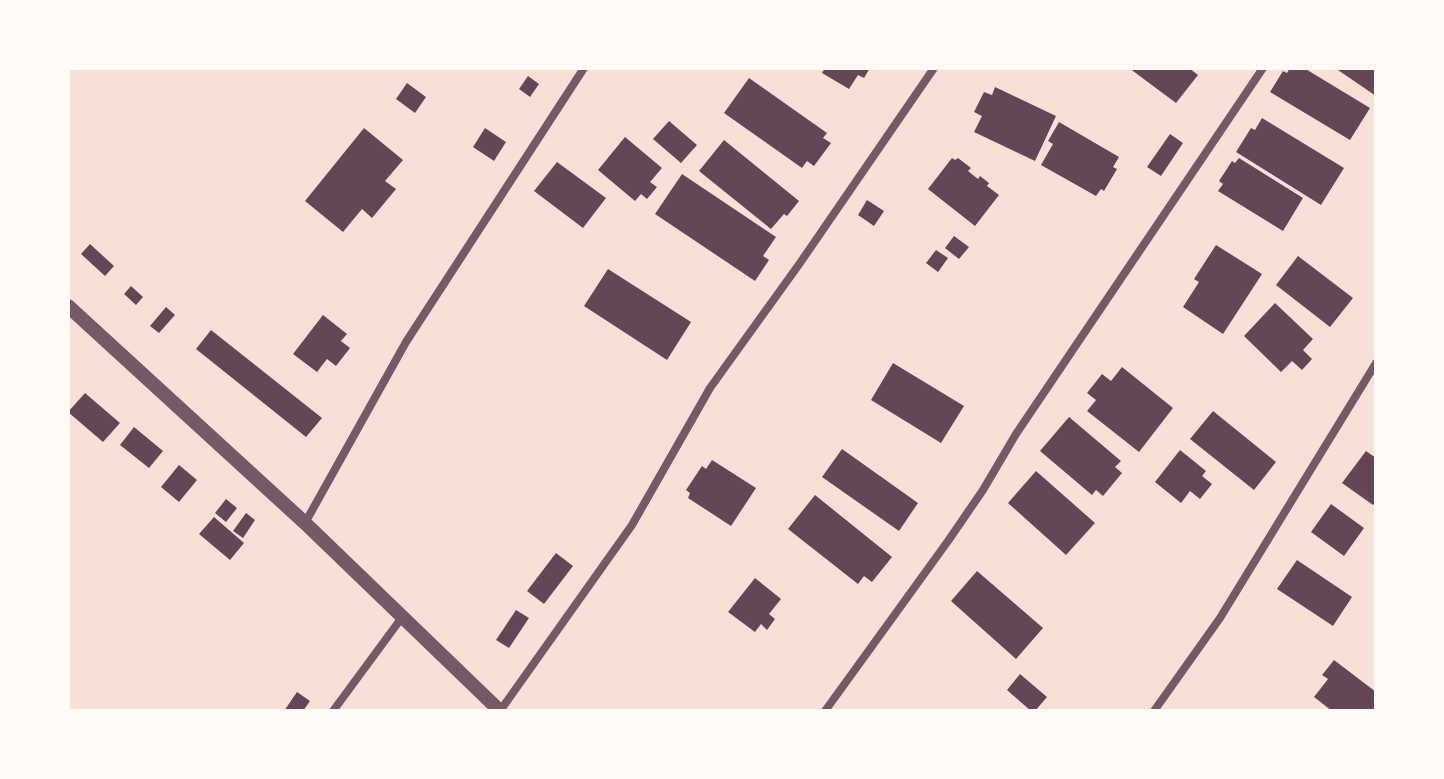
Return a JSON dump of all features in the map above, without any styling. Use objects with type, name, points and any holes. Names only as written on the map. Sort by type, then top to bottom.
[{"type":"street","points":[[305,523],[406,342],[584,68]]},
{"type":"street","points":[[68,306],[305,523],[500,711],[632,525],[710,388],[934,68]]},
{"type":"street","points":[[825,711],[983,490],[1024,422],[1263,68]]},
{"type":"street","points":[[1154,711],[1220,618],[1376,363]]},
{"type":"street","points":[[333,711],[403,616]]},
{"type":"building","points":[[825,68],[870,68],[864,78],[858,75],[849,89],[822,73]]},
{"type":"building","points":[[1129,68],[1189,68],[1198,75],[1176,103]]},
{"type":"building","points":[[1290,68],[1304,68],[1370,108],[1350,140],[1270,92],[1283,71],[1287,73]]},
{"type":"building","points":[[1335,68],[1376,68],[1376,96]]},
{"type":"building","points":[[528,76],[539,84],[530,97],[519,89]]},
{"type":"building","points":[[749,78],[827,133],[823,138],[831,143],[814,166],[807,161],[802,168],[724,113]]},
{"type":"building","points":[[407,83],[426,97],[415,113],[396,99]]},
{"type":"building","points":[[995,87],[1056,116],[1035,161],[974,132],[982,116],[974,112],[984,92],[992,95]]},
{"type":"building","points":[[1262,118],[1344,168],[1321,205],[1236,152],[1251,128],[1255,130]]},
{"type":"building","points":[[669,121],[697,145],[681,163],[653,139]]},
{"type":"building","points":[[1059,122],[1119,157],[1113,167],[1117,169],[1104,191],[1101,189],[1096,196],[1041,165],[1053,144],[1048,141]]},
{"type":"building","points":[[364,128],[403,160],[385,181],[396,189],[372,218],[362,209],[343,232],[305,201]]},
{"type":"building","points":[[485,128],[506,142],[494,161],[473,147]]},
{"type":"building","points":[[1170,134],[1183,143],[1161,176],[1147,167]]},
{"type":"building","points":[[625,137],[662,168],[650,182],[657,187],[647,199],[641,194],[635,201],[598,170]]},
{"type":"building","points":[[724,140],[799,201],[771,229],[699,171]]},
{"type":"building","points":[[952,158],[958,158],[971,168],[968,171],[978,179],[980,176],[999,195],[975,226],[928,189]]},
{"type":"building","points":[[1239,158],[1303,198],[1283,231],[1218,191],[1223,184],[1219,181],[1232,161],[1235,163]]},
{"type":"building","points":[[557,162],[606,198],[583,228],[534,191]]},
{"type":"building","points":[[682,174],[776,237],[763,256],[769,260],[755,281],[655,214]]},
{"type":"building","points":[[867,200],[884,211],[874,226],[858,215]]},
{"type":"building","points":[[954,236],[969,247],[959,259],[945,248]]},
{"type":"building","points":[[90,244],[114,266],[105,276],[81,254]]},
{"type":"building","points":[[1216,245],[1262,274],[1223,334],[1183,307],[1199,282],[1194,279]]},
{"type":"building","points":[[936,250],[948,258],[938,272],[926,263]]},
{"type":"building","points":[[1298,256],[1353,298],[1330,327],[1276,285]]},
{"type":"building","points":[[608,269],[691,322],[667,360],[584,306]]},
{"type":"building","points":[[131,286],[143,297],[136,305],[124,294]]},
{"type":"building","points":[[1275,303],[1313,339],[1303,350],[1312,359],[1302,370],[1292,361],[1281,372],[1244,336]]},
{"type":"building","points":[[166,307],[175,315],[159,333],[150,326]]},
{"type":"building","points":[[323,315],[347,334],[341,341],[350,348],[336,366],[327,359],[317,372],[293,354]]},
{"type":"building","points":[[211,330],[322,418],[306,437],[196,349]]},
{"type":"building","points":[[893,363],[964,406],[941,443],[871,400]]},
{"type":"building","points":[[1122,367],[1173,408],[1139,452],[1087,411],[1096,400],[1087,393],[1102,374],[1111,381]]},
{"type":"building","points":[[85,393],[120,423],[103,442],[68,412]]},
{"type":"building","points":[[1213,411],[1276,462],[1254,490],[1190,439]]},
{"type":"building","points":[[1069,417],[1121,461],[1115,467],[1122,473],[1103,496],[1096,490],[1092,495],[1040,451]]},
{"type":"building","points":[[134,427],[163,451],[149,468],[120,445]]},
{"type":"building","points":[[842,449],[918,503],[899,531],[822,477]]},
{"type":"building","points":[[1180,450],[1206,471],[1202,476],[1212,484],[1200,499],[1190,491],[1181,503],[1155,482]]},
{"type":"building","points":[[1366,451],[1376,458],[1376,501],[1373,505],[1342,483]]},
{"type":"building","points":[[712,460],[756,488],[731,526],[688,498],[690,493],[686,490],[702,466],[706,469]]},
{"type":"building","points":[[179,465],[197,480],[179,502],[161,487]]},
{"type":"building","points":[[1036,471],[1095,523],[1066,555],[1008,503]]},
{"type":"building","points":[[815,495],[892,557],[872,582],[864,576],[858,584],[788,529]]},
{"type":"building","points":[[226,499],[237,508],[226,522],[215,513]]},
{"type":"building","points":[[1331,504],[1364,528],[1344,556],[1311,532]]},
{"type":"building","points":[[246,513],[255,520],[243,538],[233,531]]},
{"type":"building","points":[[214,517],[244,543],[230,560],[199,534]]},
{"type":"building","points":[[556,553],[573,566],[544,604],[527,591]]},
{"type":"building","points":[[1297,560],[1352,597],[1333,626],[1277,589]]},
{"type":"building","points":[[977,571],[1043,628],[1016,659],[951,601]]},
{"type":"building","points":[[755,578],[781,599],[769,614],[775,619],[767,630],[761,624],[755,632],[728,612]]},
{"type":"building","points":[[516,610],[529,618],[509,648],[496,640]]},
{"type":"building","points":[[1334,660],[1376,692],[1376,711],[1332,711],[1314,697],[1328,679],[1322,675]]},
{"type":"building","points":[[1020,674],[1047,697],[1035,711],[1007,690]]},
{"type":"building","points":[[297,692],[310,701],[303,711],[284,711]]}]
